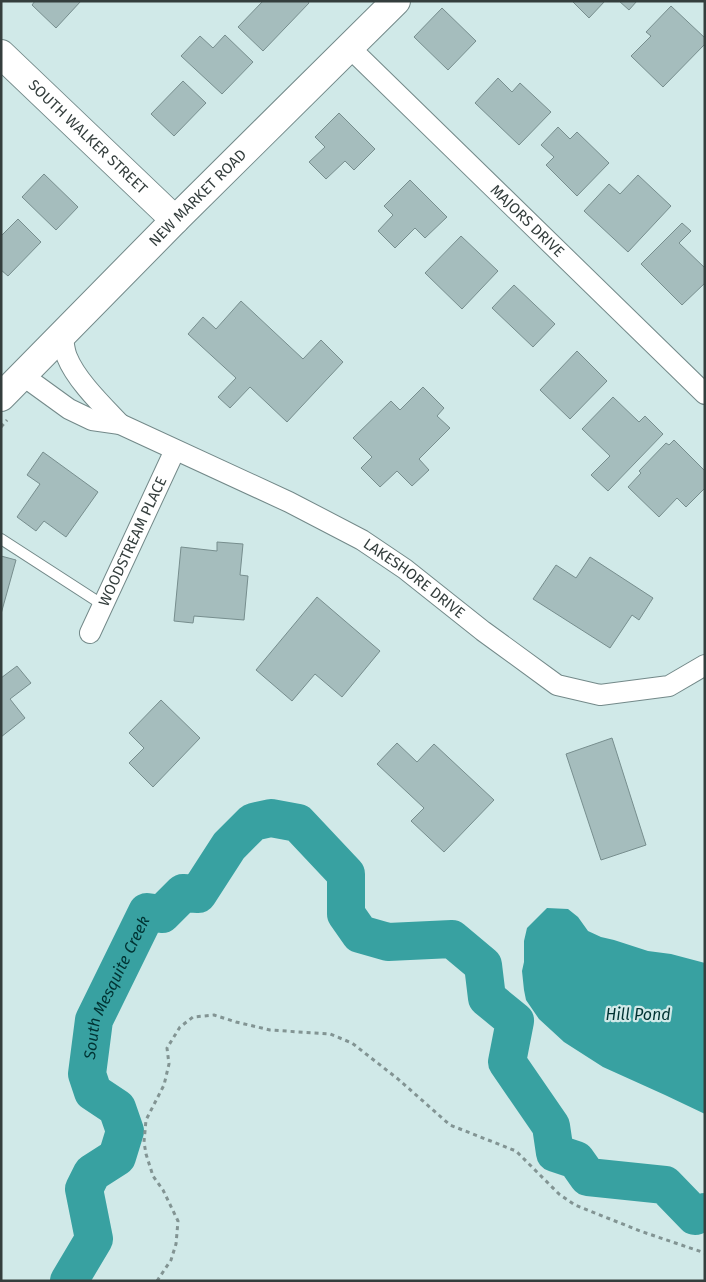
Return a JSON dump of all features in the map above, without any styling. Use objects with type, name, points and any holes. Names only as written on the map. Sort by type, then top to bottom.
[{"type":"street","name":"NEW MARKET ROAD","points":[[1,397],[174,220],[396,1]]},
{"type":"street","name":"MAJORS DRIVE","points":[[349,47],[705,394]]},
{"type":"street","name":"SOUTH WALKER STREET","points":[[1,54],[174,220]]},
{"type":"street","name":"LAKESHORE DRIVE","points":[[62,334],[67,357],[75,371],[92,394],[120,424]]},
{"type":"street","name":"LAKESHORE DRIVE","points":[[22,375],[69,409],[92,420],[120,424],[289,502],[362,540],[405,569],[487,634],[558,685],[600,695],[669,686],[705,665]]},
{"type":"street","name":"WOODSTREAM PLACE","points":[[90,633],[175,450]]},
{"type":"lane","points":[[1,539],[103,605]]},
{"type":"path","points":[[157,1281],[171,1260],[176,1244],[178,1221],[163,1190],[153,1176],[146,1154],[144,1142],[146,1120],[164,1085],[169,1064],[168,1048],[180,1027],[193,1017],[214,1015],[270,1030],[330,1034],[352,1044],[398,1079],[450,1125],[516,1151],[559,1194],[575,1205],[640,1232],[705,1253]]},
{"type":"water","name":"Hill Pond","points":[[547,908],[568,909],[578,917],[588,931],[601,937],[648,951],[671,954],[705,963],[705,1114],[603,1067],[564,1042],[539,1019],[526,1000],[524,990],[522,971],[524,941],[527,928]]},
{"type":"building","points":[[35,1],[81,1],[56,28],[32,5]]},
{"type":"building","points":[[263,1],[308,1],[309,3],[263,51],[238,27]]},
{"type":"building","points":[[572,1],[605,1],[589,18]]},
{"type":"building","points":[[619,1],[637,1],[629,10]]},
{"type":"building","points":[[671,6],[705,38],[705,44],[663,87],[631,56],[651,36],[646,32]]},
{"type":"building","points":[[442,8],[476,41],[448,70],[414,37]]},
{"type":"building","points":[[225,35],[253,62],[222,94],[181,56],[200,36],[213,48]]},
{"type":"building","points":[[498,78],[512,92],[520,83],[551,112],[519,145],[475,103]]},
{"type":"building","points":[[183,81],[206,103],[174,136],[151,114]]},
{"type":"building","points":[[339,113],[375,149],[354,170],[345,161],[326,179],[309,162],[325,147],[315,137]]},
{"type":"building","points":[[558,127],[570,139],[577,132],[609,163],[577,196],[546,165],[554,157],[541,145]]},
{"type":"building","points":[[44,174],[78,207],[56,230],[22,197]]},
{"type":"building","points":[[638,175],[671,206],[628,252],[584,211],[609,184],[620,194]]},
{"type":"building","points":[[410,180],[447,217],[425,238],[415,228],[395,248],[378,231],[393,215],[384,206]]},
{"type":"building","points":[[18,219],[41,242],[8,276],[1,270],[1,236]]},
{"type":"building","points":[[682,223],[691,231],[679,243],[705,268],[705,283],[682,305],[641,264]]},
{"type":"building","points":[[461,236],[498,271],[462,309],[425,273]]},
{"type":"building","points":[[514,285],[555,324],[533,347],[492,308]]},
{"type":"building","points":[[241,301],[303,359],[321,340],[343,362],[287,422],[250,387],[230,408],[218,397],[236,378],[188,334],[203,317],[216,329]]},
{"type":"building","points":[[577,351],[607,381],[570,419],[540,390]]},
{"type":"building","points":[[423,387],[444,408],[437,416],[450,428],[419,459],[429,470],[412,486],[397,471],[380,487],[361,468],[372,457],[353,438],[391,401],[400,410]]},
{"type":"building","points":[[613,397],[639,422],[645,416],[663,434],[608,491],[591,475],[610,456],[582,429]]},
{"type":"building","points":[[674,440],[705,471],[705,488],[686,507],[677,498],[659,517],[628,487],[641,473],[639,471],[666,443],[669,445]]},
{"type":"building","points":[[43,452],[98,492],[66,537],[44,521],[36,531],[17,517],[40,484],[27,475]]},
{"type":"building","points":[[217,542],[243,544],[240,575],[248,576],[244,620],[194,616],[193,623],[174,621],[181,547],[217,551]]},
{"type":"building","points":[[1,556],[16,560],[1,614]]},
{"type":"building","points":[[590,557],[653,598],[639,620],[632,615],[610,648],[533,599],[556,565],[576,578]]},
{"type":"building","points":[[317,597],[380,651],[342,697],[315,674],[292,701],[256,670]]},
{"type":"building","points":[[17,666],[31,683],[10,699],[25,718],[1,737],[1,678]]},
{"type":"building","points":[[161,700],[200,738],[153,787],[129,763],[144,748],[129,733]]},
{"type":"building","points":[[612,738],[646,845],[601,860],[566,754]]},
{"type":"building","points":[[397,743],[417,762],[434,744],[494,800],[444,852],[411,821],[424,808],[377,764]]},
{"type":"waterway","name":"South Mesquite Creek","points":[[69,1281],[94,1239],[84,1189],[92,1173],[117,1157],[125,1131],[117,1108],[93,1092],[87,1074],[94,1020],[147,912],[162,914],[183,893],[198,894],[229,846],[253,822],[271,818],[298,823],[346,874],[346,914],[360,934],[388,942],[452,939],[483,965],[487,998],[515,1021],[507,1062],[551,1126],[555,1153],[576,1160],[588,1177],[665,1185],[695,1216],[705,1212]]}]
